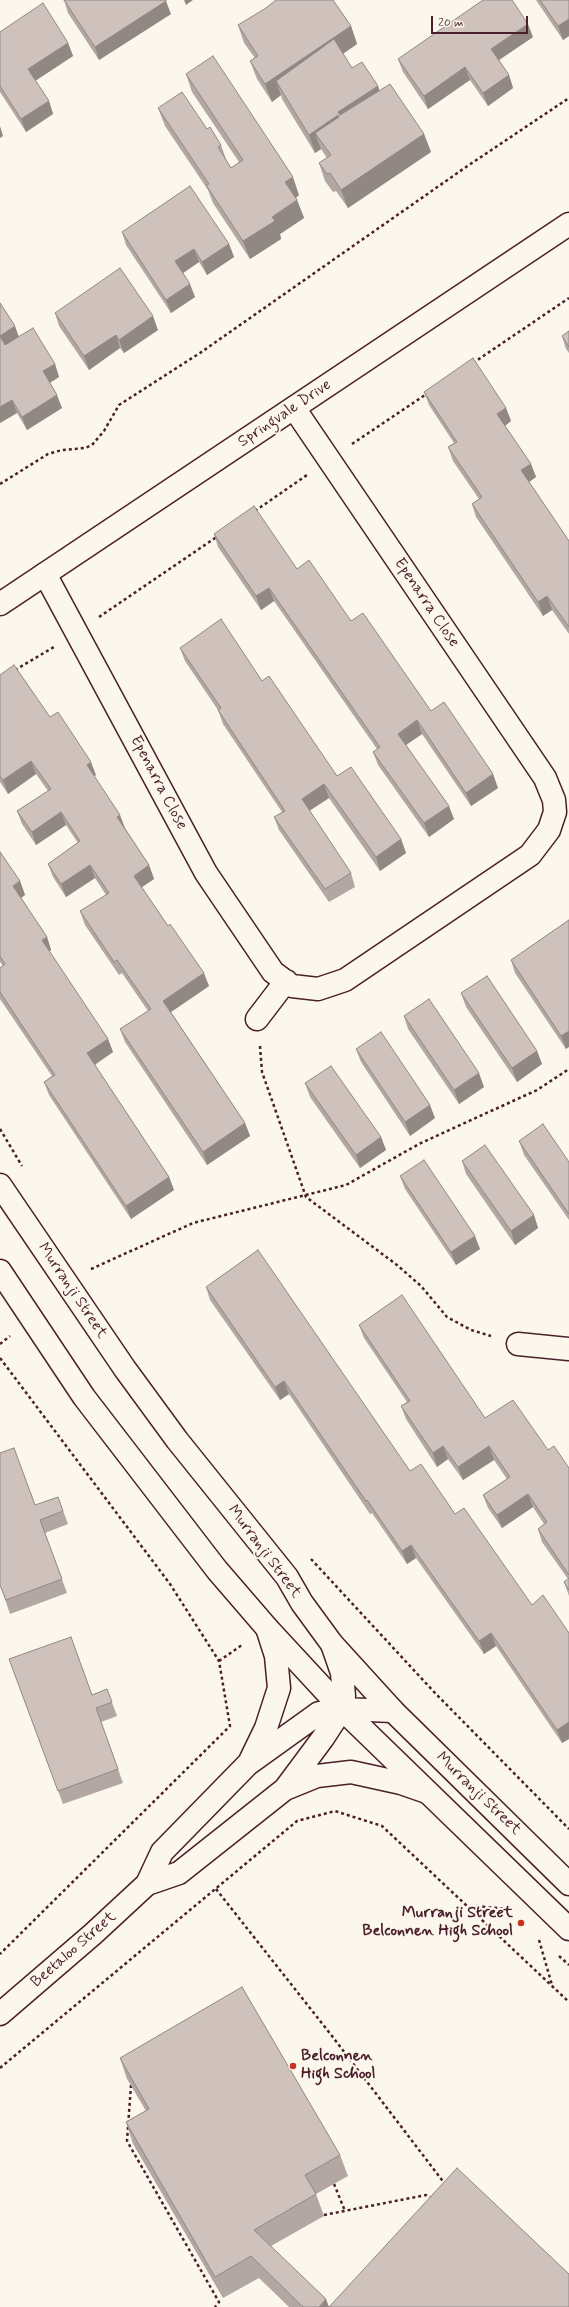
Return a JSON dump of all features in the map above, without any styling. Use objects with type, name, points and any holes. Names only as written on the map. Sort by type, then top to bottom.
[{"type":"street","name":"Springvale Drive","points":[[0,604],[569,224]]},
{"type":"street","name":"Epenarra Close","points":[[45,574],[206,874],[273,972],[292,986],[318,989],[345,980],[530,855],[549,830],[554,812],[561,800],[544,778],[294,408]]},
{"type":"street","points":[[257,1020],[286,981]]},
{"type":"street","name":"Murranji Street","points":[[0,1185],[125,1369],[177,1440],[287,1577],[302,1603],[332,1644],[393,1711],[569,1884]]},
{"type":"street","points":[[0,1272],[84,1397],[217,1570],[267,1628],[342,1709],[569,1929]]},
{"type":"street","points":[[518,1344],[569,1349]]},
{"type":"street","name":"Beetaloo Street","points":[[248,1764],[266,1728],[279,1688],[276,1656],[267,1628]]},
{"type":"street","name":"Beetaloo Street","points":[[147,1884],[180,1873],[285,1789],[323,1738],[342,1709],[344,1696],[342,1673],[332,1644]]},
{"type":"street","name":"Beetaloo Street","points":[[0,2014],[88,1939],[147,1884],[162,1852],[248,1764],[319,1713],[342,1709],[393,1711]]},
{"type":"street","name":"Beetaloo Street","points":[[285,1789],[317,1776],[351,1772],[401,1783],[427,1792]]},
{"type":"path","points":[[0,484],[48,454],[62,450],[85,448],[92,444],[104,430],[119,405],[200,353],[466,167],[569,98]]},
{"type":"path","points":[[14,670],[55,646]]},
{"type":"path","points":[[257,1020],[262,1072],[306,1197],[397,1265],[421,1286],[447,1317],[471,1330],[518,1344]]},
{"type":"path","points":[[86,1272],[193,1223],[306,1197],[346,1185],[419,1144],[537,1090],[569,1069]]},
{"type":"path","points":[[0,1358],[170,1584],[219,1662],[230,1726],[0,1954]]},
{"type":"path","points":[[332,1583],[569,1829]]},
{"type":"path","points":[[0,2068],[298,1821],[336,1811],[382,1826],[569,2002]]},
{"type":"path","points":[[216,1889],[332,2036],[446,2186]]},
{"type":"path","points":[[472,1910],[476,1906],[510,1909]]},
{"type":"path","points":[[542,1940],[537,1935],[552,1985]]},
{"type":"path","points":[[558,1955],[569,1965]]},
{"type":"path","points":[[131,2085],[127,2140],[219,2302],[215,2307]]},
{"type":"path","points":[[334,2184],[345,2211]]},
{"type":"path","points":[[324,2215],[426,2195],[436,2200]]},
{"type":"building","points":[[64,0],[166,0],[166,1],[95,47]]},
{"type":"building","points":[[276,0],[333,0],[351,26],[265,84],[250,61],[258,56],[238,25]]},
{"type":"building","points":[[483,0],[512,0],[528,24],[491,49],[509,75],[483,93],[465,67],[424,96],[398,59]]},
{"type":"building","points":[[540,0],[569,0],[569,19],[558,26]]},
{"type":"building","points":[[43,3],[68,43],[28,69],[49,101],[21,119],[0,86],[0,32]]},
{"type":"building","points":[[334,39],[352,68],[362,62],[378,86],[338,112],[340,115],[390,84],[424,134],[341,190],[330,173],[327,174],[319,163],[331,155],[315,133],[339,117],[338,115],[309,135],[276,81]]},
{"type":"building","points":[[213,56],[293,177],[285,182],[297,200],[272,217],[275,221],[243,241],[206,185],[209,184],[158,108],[182,92],[207,129],[210,127],[221,145],[218,147],[231,168],[243,160],[186,74]]},
{"type":"building","points":[[190,186],[229,244],[202,262],[194,249],[175,261],[190,284],[166,300],[122,232]]},
{"type":"building","points":[[120,268],[153,316],[119,340],[116,335],[84,356],[55,313]]},
{"type":"building","points":[[0,303],[15,326],[0,336]]},
{"type":"building","points":[[33,328],[55,364],[43,371],[57,395],[22,417],[12,400],[0,407],[0,336],[5,345]]},
{"type":"building","points":[[569,331],[569,347],[562,336]]},
{"type":"building","points":[[473,358],[506,408],[497,414],[531,464],[521,470],[569,541],[569,627],[547,596],[538,602],[472,504],[482,497],[448,447],[457,442],[424,392]]},
{"type":"building","points":[[254,506],[297,569],[309,560],[351,621],[363,613],[431,711],[444,702],[493,774],[466,793],[417,720],[398,734],[449,806],[424,823],[373,752],[380,747],[269,588],[256,596],[214,534]]},
{"type":"building","points":[[221,619],[262,681],[269,676],[337,776],[351,767],[401,839],[376,857],[324,784],[302,799],[351,873],[325,889],[274,817],[285,811],[218,710],[221,708],[180,648]]},
{"type":"building","points":[[14,665],[50,717],[58,712],[91,762],[87,765],[120,815],[117,817],[149,865],[134,876],[168,926],[170,924],[204,973],[163,1001],[245,1123],[203,1152],[120,1029],[151,1009],[117,960],[114,962],[80,911],[109,893],[90,865],[61,884],[48,864],[80,841],[61,812],[32,832],[17,811],[51,789],[31,761],[3,780],[0,776],[0,675]]},
{"type":"building","points":[[0,852],[20,881],[13,886],[47,937],[42,940],[108,1039],[87,1053],[169,1177],[126,1206],[44,1082],[55,1075],[0,992],[0,968],[5,964],[0,956]]},
{"type":"building","points":[[569,920],[569,1031],[561,1036],[511,960]]},
{"type":"building","points":[[487,976],[537,1051],[512,1068],[461,993]]},
{"type":"building","points":[[429,999],[479,1073],[454,1090],[404,1016]]},
{"type":"building","points":[[381,1032],[430,1105],[405,1122],[356,1049]]},
{"type":"building","points":[[331,1066],[381,1137],[356,1155],[305,1083]]},
{"type":"building","points":[[543,1124],[569,1162],[569,1214],[519,1141]]},
{"type":"building","points":[[485,1145],[534,1215],[511,1231],[462,1161]]},
{"type":"building","points":[[424,1160],[475,1236],[451,1252],[400,1176]]},
{"type":"building","points":[[258,1250],[410,1471],[421,1464],[455,1514],[464,1508],[532,1605],[543,1595],[569,1633],[569,1722],[557,1730],[491,1633],[479,1641],[411,1545],[402,1551],[284,1381],[275,1387],[206,1287]]},
{"type":"building","points":[[402,1295],[485,1418],[513,1400],[548,1450],[554,1446],[569,1468],[569,1575],[538,1529],[547,1522],[528,1494],[497,1515],[483,1495],[510,1477],[489,1446],[458,1467],[443,1446],[433,1453],[401,1406],[410,1401],[359,1325]]},
{"type":"building","points":[[14,1448],[35,1505],[58,1497],[63,1511],[40,1520],[62,1579],[6,1600],[0,1585],[0,1453]]},
{"type":"building","points":[[569,1578],[569,1590],[564,1582]]},
{"type":"building","points":[[71,1637],[92,1695],[107,1689],[112,1702],[96,1708],[118,1769],[58,1791],[9,1659]]},
{"type":"building","points":[[242,1987],[340,2155],[305,2175],[316,2194],[254,2230],[326,2299],[319,2307],[303,2307],[251,2256],[215,2277],[126,2122],[149,2109],[120,2058]]},
{"type":"building","points":[[457,2168],[569,2274],[569,2307],[329,2307]]},
{"type":"place","name":"Murranji Street Belconnen High School","points":[[521,1923]]},
{"type":"place","name":"Belconnen High School","points":[[293,2066]]}]
